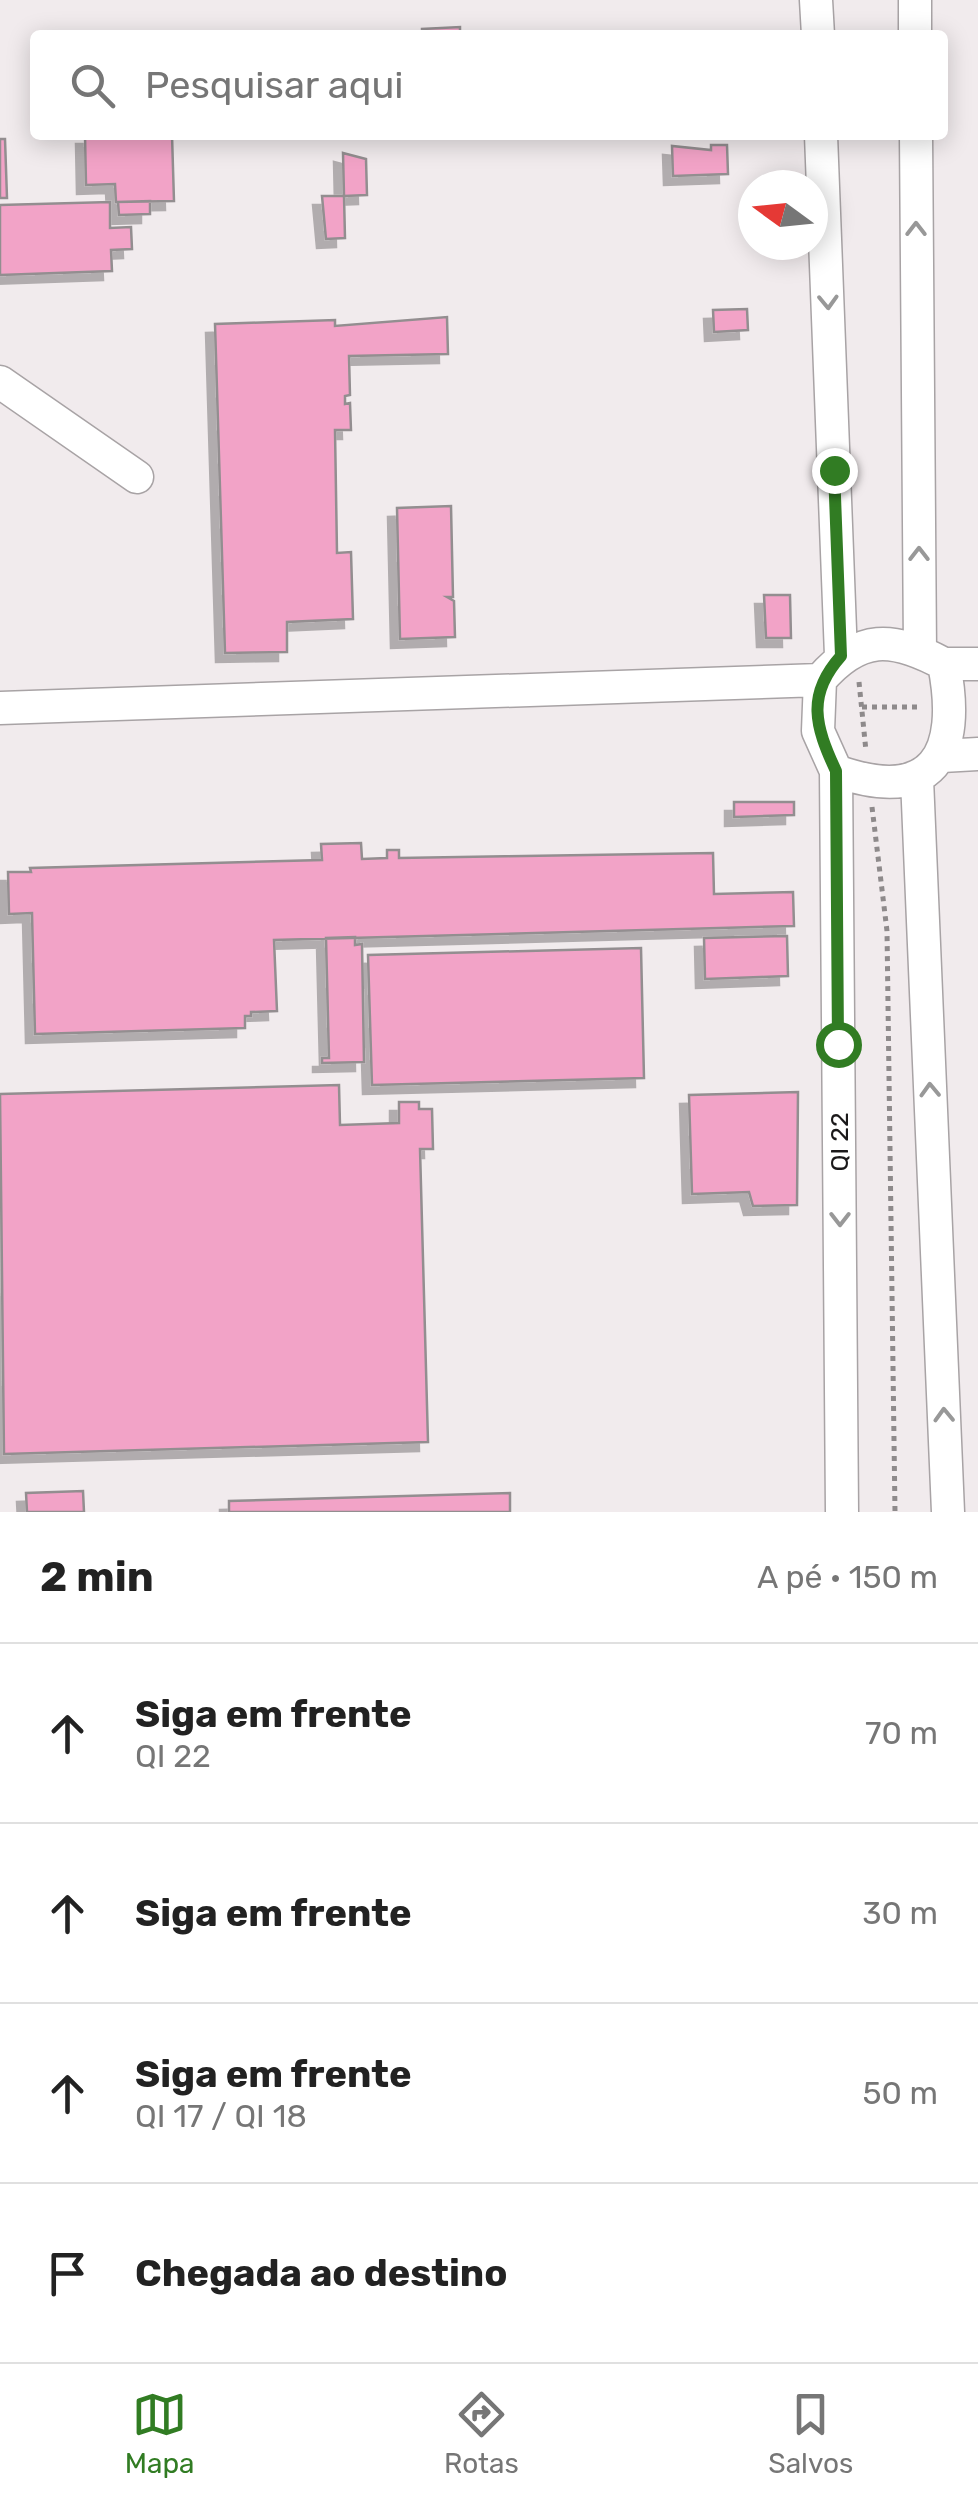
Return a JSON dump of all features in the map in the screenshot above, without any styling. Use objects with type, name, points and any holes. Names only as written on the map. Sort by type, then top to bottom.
[{"type":"street","points":[[816,0],[818,30]]},
{"type":"street","points":[[914,0],[915,30]]},
{"type":"street","points":[[821,140],[839,662],[818,731],[836,771],[868,782],[917,779],[942,756],[952,706],[932,658],[916,140]]},
{"type":"street","points":[[0,382],[137,477]]},
{"type":"street","points":[[0,708],[839,662],[878,641],[932,658],[978,664]]},
{"type":"street","points":[[942,756],[978,754]]},
{"type":"street","name":"QI 22","points":[[836,771],[842,1512]]},
{"type":"street","points":[[917,779],[948,1512]]},
{"type":"path","points":[[839,662],[868,782],[887,931],[896,1512]]},
{"type":"building","points":[[460,27],[460,30],[422,29]]},
{"type":"building","points":[[0,139],[5,139],[7,198],[0,198]]},
{"type":"building","points":[[85,140],[172,140],[174,201],[116,202],[115,184],[86,185]]},
{"type":"building","points":[[711,145],[727,145],[728,174],[673,176],[672,146],[711,150]]},
{"type":"building","points":[[343,153],[366,159],[367,195],[344,196]]},
{"type":"building","points":[[322,196],[344,196],[345,238],[326,239]]},
{"type":"building","points":[[150,201],[150,214],[119,215],[118,202]]},
{"type":"building","points":[[110,202],[110,228],[131,227],[132,249],[111,250],[112,271],[0,275],[0,205]]},
{"type":"building","points":[[747,309],[748,330],[714,332],[713,310]]},
{"type":"building","points":[[447,317],[448,354],[349,356],[350,395],[345,396],[345,404],[350,403],[351,430],[335,430],[337,553],[351,552],[353,619],[287,622],[287,652],[225,653],[215,324],[335,320],[335,326]]},
{"type":"building","points":[[451,506],[453,597],[447,597],[454,601],[455,637],[400,639],[397,508]]},
{"type":"building","points":[[764,595],[790,595],[791,638],[766,638]]},
{"type":"building","points":[[734,802],[794,802],[794,815],[734,817]]},
{"type":"building","points":[[361,843],[362,859],[387,858],[387,850],[399,850],[399,858],[713,853],[714,894],[793,892],[794,926],[274,940],[277,1011],[251,1012],[251,1016],[245,1016],[245,1028],[35,1034],[32,913],[9,914],[8,872],[31,872],[30,868],[322,860],[321,844]]},
{"type":"building","points":[[787,936],[788,976],[705,979],[704,938]]},
{"type":"building","points":[[355,937],[355,945],[362,944],[364,1062],[322,1063],[322,1058],[329,1058],[326,938]]},
{"type":"building","points":[[641,948],[644,1078],[372,1085],[368,955]]},
{"type":"building","points":[[339,1085],[340,1125],[399,1123],[399,1102],[419,1102],[419,1109],[432,1109],[433,1149],[420,1149],[428,1442],[4,1454],[0,1094]]},
{"type":"building","points":[[798,1092],[797,1205],[753,1206],[749,1192],[692,1194],[689,1095]]},
{"type":"building","points":[[83,1491],[84,1512],[27,1512],[26,1493]]},
{"type":"building","points":[[510,1493],[510,1512],[229,1512],[229,1501]]},
{"type":"route","points":[[834,470],[841,656],[820,680],[818,731],[836,771],[838,1044]]}]
